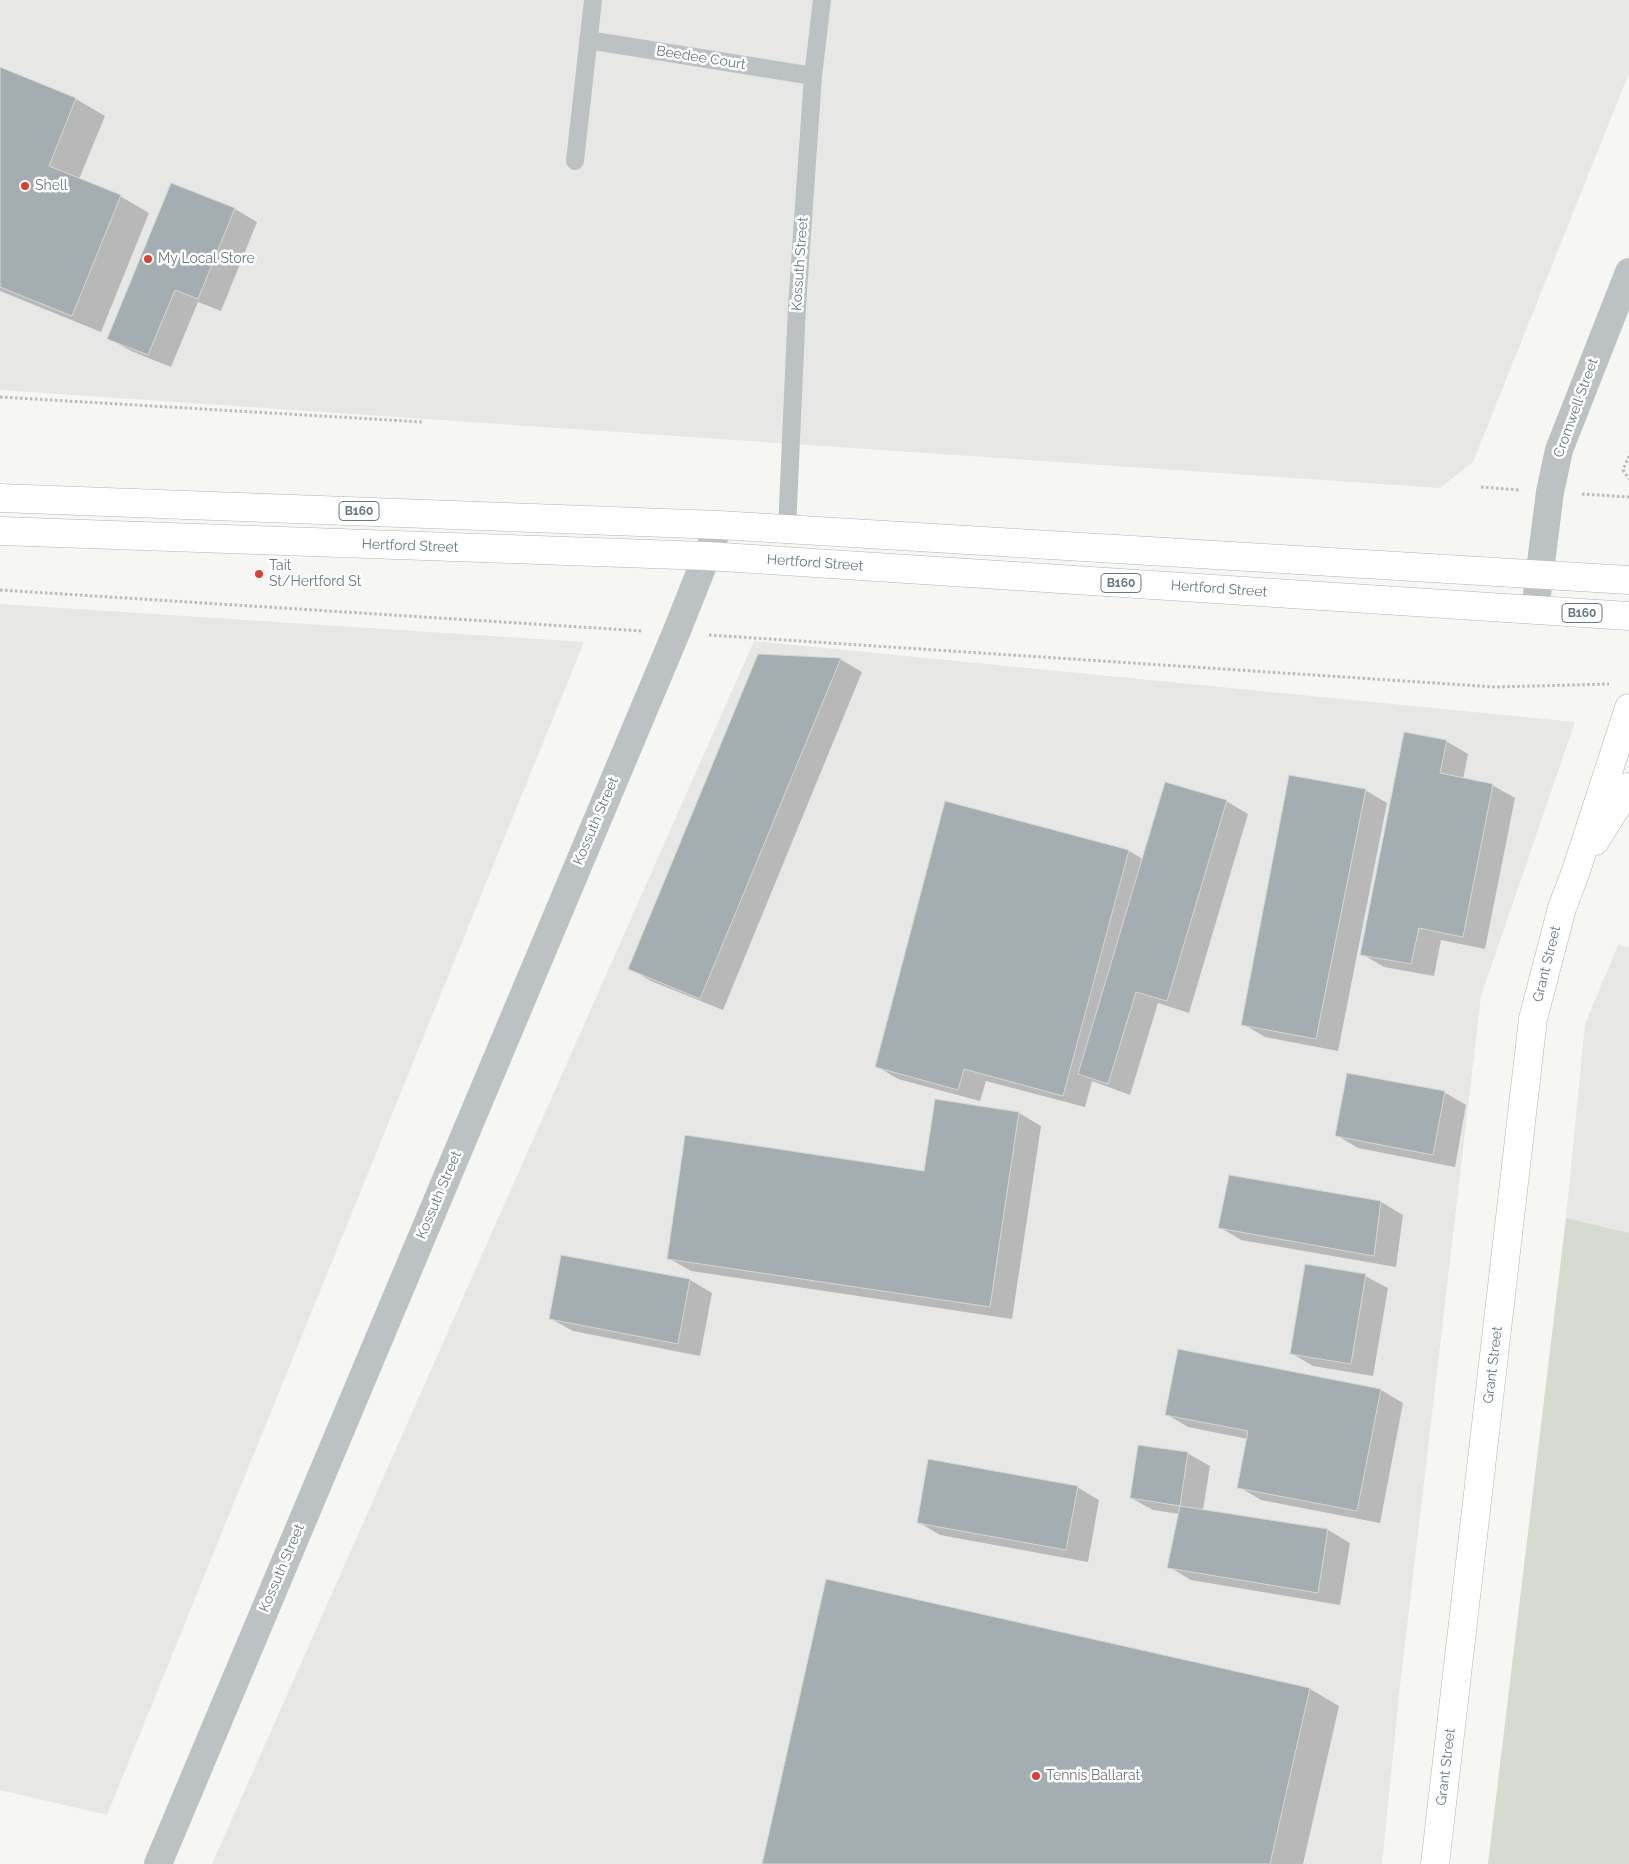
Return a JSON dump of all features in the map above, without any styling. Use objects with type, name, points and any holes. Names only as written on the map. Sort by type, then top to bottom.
[{"type":"main road","name":"B160","points":[[0,498],[787,528],[1629,580]]},
{"type":"main road","name":"Hertford Street","points":[[0,531],[707,556],[1629,616]]},
{"type":"main road","name":"Grant Street","points":[[1435,1864],[1526,1069],[1534,1019],[1546,964],[1562,908],[1576,871],[1629,708]]},
{"type":"main road","name":"Grant Street","points":[[1576,871],[1629,787]]},
{"type":"street","name":"Cromwell Street","points":[[1535,610],[1550,492],[1561,441],[1629,272]]},
{"type":"street","name":"Kossuth Street","points":[[158,1864],[676,633],[719,525]]},
{"type":"lane","points":[[575,161],[593,0]]},
{"type":"lane","name":"Kossuth Street","points":[[787,528],[797,306],[813,76],[822,0]]},
{"type":"lane","name":"Beedee Court","points":[[588,40],[813,76]]},
{"type":"path","points":[[0,397],[423,422]]},
{"type":"path","points":[[1629,456],[1623,470],[1629,479]]},
{"type":"path","points":[[0,590],[1495,686],[1614,685]]},
{"type":"shaded area","points":[[0,0],[1629,0],[1629,73],[1473,462],[1440,488],[0,390]]},
{"type":"shaded area","points":[[0,604],[584,642],[107,1815],[0,1790]]},
{"type":"shaded area","points":[[754,641],[1575,722],[1481,996],[1400,1686],[1382,1864],[212,1864]]},
{"type":"shaded area","points":[[1618,945],[1629,947],[1629,1233],[1566,1218],[1585,1024]]},
{"type":"shaded area","points":[[1566,1218],[1629,1233],[1629,1864],[1488,1864]]},
{"type":"building","points":[[0,67],[76,98],[49,166],[121,195],[72,316],[0,287]]},
{"type":"building","points":[[171,183],[235,208],[198,299],[175,290],[148,355],[107,339]]},
{"type":"building","points":[[758,654],[841,658],[700,999],[628,969]]},
{"type":"building","points":[[1404,732],[1447,740],[1440,773],[1493,784],[1463,937],[1419,928],[1411,964],[1360,955]]},
{"type":"building","points":[[1289,775],[1366,789],[1316,1039],[1241,1025]]},
{"type":"building","points":[[1165,782],[1227,800],[1167,1001],[1136,992],[1108,1084],[1078,1074]]},
{"type":"building","points":[[945,801],[1129,850],[1063,1096],[964,1069],[958,1090],[875,1067]]},
{"type":"building","points":[[1347,1073],[1445,1091],[1433,1155],[1335,1136]]},
{"type":"building","points":[[935,1099],[1019,1112],[990,1307],[667,1259],[685,1135],[924,1171]]},
{"type":"building","points":[[1229,1175],[1381,1201],[1374,1256],[1218,1228]]},
{"type":"building","points":[[561,1255],[690,1279],[678,1344],[549,1319]]},
{"type":"building","points":[[1305,1264],[1366,1274],[1351,1364],[1290,1354]]},
{"type":"building","points":[[1178,1349],[1381,1389],[1357,1511],[1237,1488],[1248,1431],[1165,1415]]},
{"type":"building","points":[[1138,1445],[1188,1452],[1180,1506],[1130,1498]]},
{"type":"building","points":[[928,1459],[1078,1486],[1066,1550],[917,1523]]},
{"type":"building","points":[[1180,1506],[1328,1529],[1318,1593],[1167,1568]]},
{"type":"building","name":"Tennis Ballarat","points":[[826,1579],[1310,1688],[1270,1864],[762,1864]]},
{"type":"place","name":"Shell","points":[[25,186]]},
{"type":"place","name":"My Local Store","points":[[148,259]]},
{"type":"place","name":"Tait St/Hertford St","points":[[259,574]]},
{"type":"place","name":"Tennis Ballarat","points":[[1036,1776]]}]
